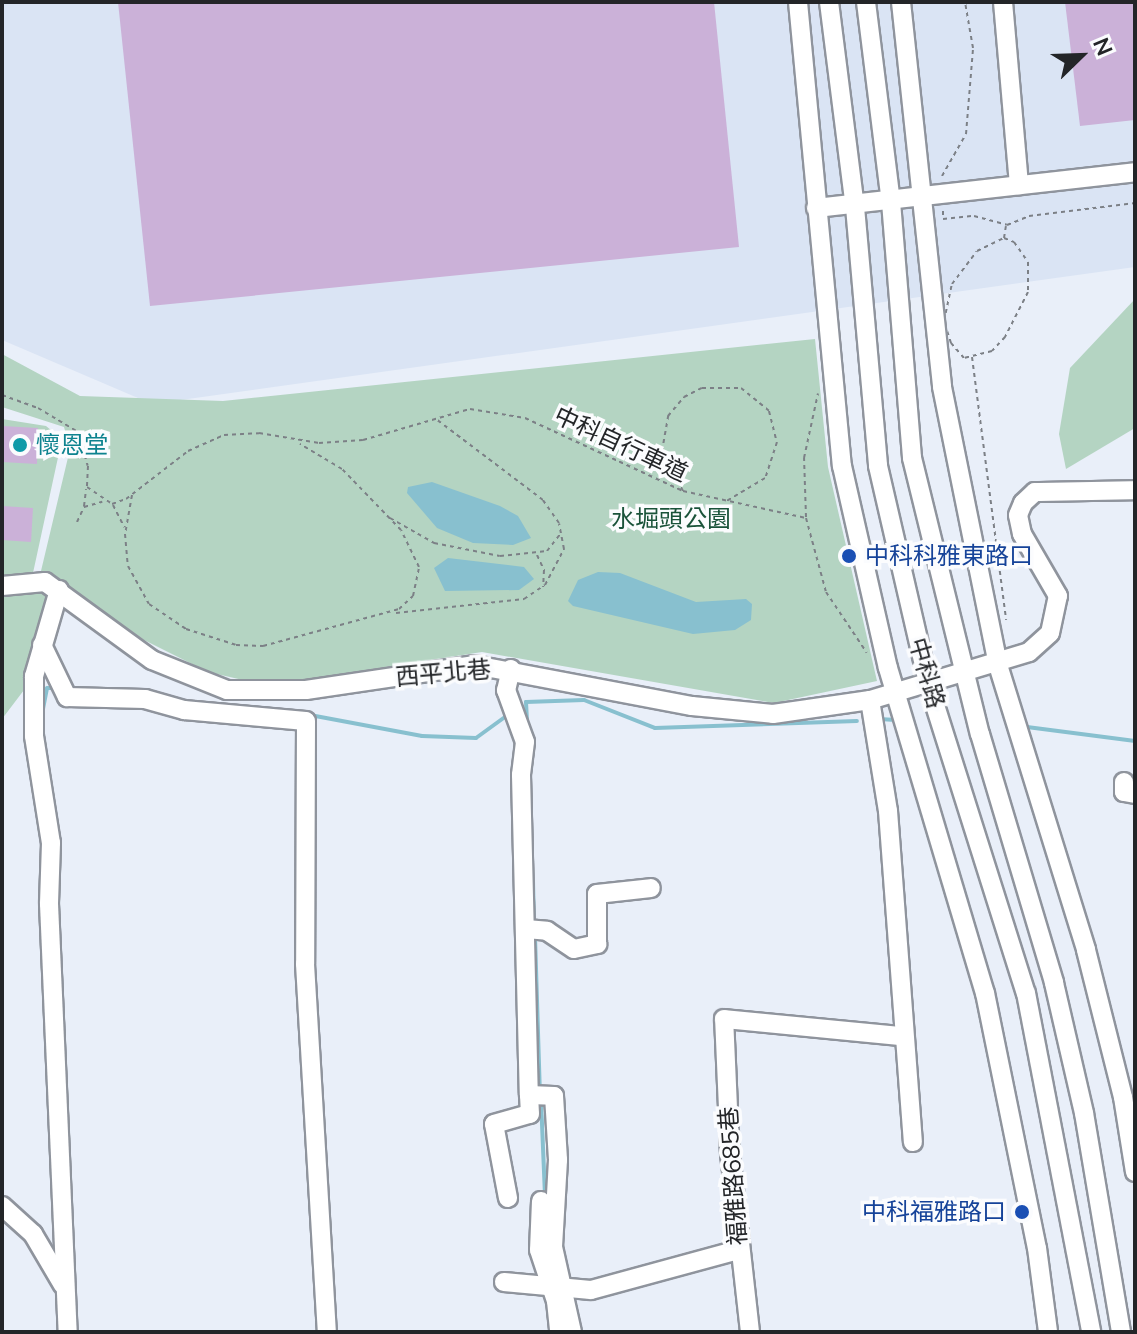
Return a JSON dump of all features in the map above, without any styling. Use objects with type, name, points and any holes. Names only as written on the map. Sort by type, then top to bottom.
[{"type":"street","name":"中科路","points":[[798,2],[842,466],[888,668],[985,993],[1037,1248],[1048,1332]]},
{"type":"street","name":"中科路","points":[[829,2],[855,207],[878,466],[928,683],[1026,993],[1091,1332]]},
{"type":"street","name":"中科路","points":[[866,2],[891,202],[912,458],[965,673],[1054,983],[1084,1113],[1121,1332]]},
{"type":"street","points":[[901,2],[942,387],[998,665],[1086,950],[1123,1097],[1135,1172]]},
{"type":"street","points":[[1003,2],[1019,185]]},
{"type":"street","points":[[816,208],[855,207],[1135,172]]},
{"type":"street","name":"西平北巷","points":[[52,586],[152,660],[227,690],[306,690],[475,665],[511,669],[692,706],[773,714],[870,700],[998,665],[1029,652],[1050,633],[1058,616],[1058,596],[1022,534],[1018,515],[1023,503],[1035,492],[1135,490]]},
{"type":"street","points":[[2,586],[52,586],[34,676],[34,736],[51,843],[68,1332]]},
{"type":"street","points":[[42,645],[67,697],[145,699],[184,710],[306,721],[305,964],[327,1332]]},
{"type":"street","points":[[508,1198],[494,1124],[530,1114],[521,775],[525,742],[506,690],[511,669]]},
{"type":"street","points":[[870,700],[889,825],[901,1036],[913,1142]]},
{"type":"street","points":[[526,929],[547,931],[574,949],[597,944],[597,894],[651,888]]},
{"type":"street","name":"福雅路685巷","points":[[750,1332],[738,1250],[724,1019],[901,1036]]},
{"type":"street","points":[[529,1095],[554,1096],[558,1160],[553,1247],[559,1332]]},
{"type":"street","points":[[541,1201],[539,1250],[557,1287],[572,1332]]},
{"type":"street","points":[[2,1206],[33,1234],[64,1286]]},
{"type":"street","points":[[504,1282],[557,1287],[619,1285],[738,1250]]},
{"type":"path","points":[[942,187],[941,171],[966,134],[973,48],[965,2]]},
{"type":"path","points":[[943,203],[943,219],[974,216],[1007,225],[1029,216],[1135,203]]},
{"type":"path","points":[[1004,238],[1014,242],[1028,262],[1028,292],[1005,337],[992,351],[964,358],[951,343],[944,321],[947,302],[969,258],[1004,238],[1007,225]]},
{"type":"path","points":[[972,357],[1008,632]]},
{"type":"path","points":[[832,380],[816,396],[806,440],[806,518],[826,592],[862,649],[888,668]]},
{"type":"path","points":[[683,491],[662,451],[668,416],[684,397],[702,388],[741,388],[769,411],[777,442],[765,478],[724,503]]},
{"type":"path","points":[[2,395],[38,408],[78,432],[88,466],[84,507],[77,522]]},
{"type":"path","name":"中科自行車道","points":[[298,444],[363,440],[470,409],[525,418],[641,476],[683,491],[724,503],[806,518]]},
{"type":"path","points":[[132,494],[125,531],[128,566],[149,604],[186,629],[218,641],[263,646],[390,613],[509,603],[543,587],[561,560],[561,531],[543,500],[434,417]]},
{"type":"path","name":"中科自行車道","points":[[112,504],[132,494],[211,439],[259,433],[298,444],[342,469],[387,516],[419,567],[413,596],[390,613]]},
{"type":"path","points":[[87,487],[102,502]]},
{"type":"path","points":[[84,507],[102,502],[112,504],[125,531]]},
{"type":"path","points":[[387,516],[434,543],[500,556],[536,554],[556,544],[561,531]]},
{"type":"path","points":[[536,554],[544,570],[543,587]]},
{"type":"shaded area","points":[[2,2],[1135,2],[1135,267],[152,404],[2,340]]},
{"type":"green space","points":[[1135,299],[1135,428],[1066,469],[1059,434],[1070,368]]},
{"type":"green space","name":"水堀頭公園","points":[[815,339],[828,467],[877,681],[774,703],[482,652],[295,681],[256,683],[208,672],[144,640],[41,571],[70,449],[64,427],[2,407],[2,354],[80,396],[223,401]]},
{"type":"green space","points":[[2,419],[46,426],[62,439],[33,573],[50,601],[24,690],[2,719]]},
{"type":"water","points":[[432,482],[500,506],[518,516],[531,538],[513,545],[473,543],[437,528],[407,493],[408,487]]},
{"type":"water","points":[[448,558],[524,567],[534,579],[519,590],[445,591],[434,568]]},
{"type":"water","points":[[598,572],[620,573],[696,602],[746,599],[752,604],[751,620],[735,630],[693,634],[573,606],[568,601],[578,580]]},
{"type":"building","points":[[118,2],[714,2],[739,247],[150,306]]},
{"type":"building","points":[[1065,2],[1135,2],[1135,120],[1080,126]]},
{"type":"building","name":"懷恩堂","points":[[2,426],[38,428],[37,464],[2,462]]},
{"type":"building","points":[[2,506],[33,508],[31,542],[2,540]]},
{"type":"waterway","points":[[42,714],[47,688],[55,688]]},
{"type":"waterway","points":[[526,702],[584,700],[655,728],[857,721]]},
{"type":"waterway","points":[[526,702],[527,724]]},
{"type":"waterway","points":[[310,715],[422,736],[476,738],[506,716]]},
{"type":"waterway","points":[[879,719],[896,720]]},
{"type":"waterway","points":[[1027,727],[1135,741]]},
{"type":"waterway","points":[[533,881],[534,924]]},
{"type":"waterway","points":[[535,937],[540,1092]]},
{"type":"waterway","points":[[541,1100],[545,1196]]},
{"type":"place","name":"懷恩堂","points":[[20,445]]},
{"type":"place","name":"中科科雅東路口","points":[[849,556]]},
{"type":"place","name":"中科福雅路口","points":[[1022,1212]]}]
